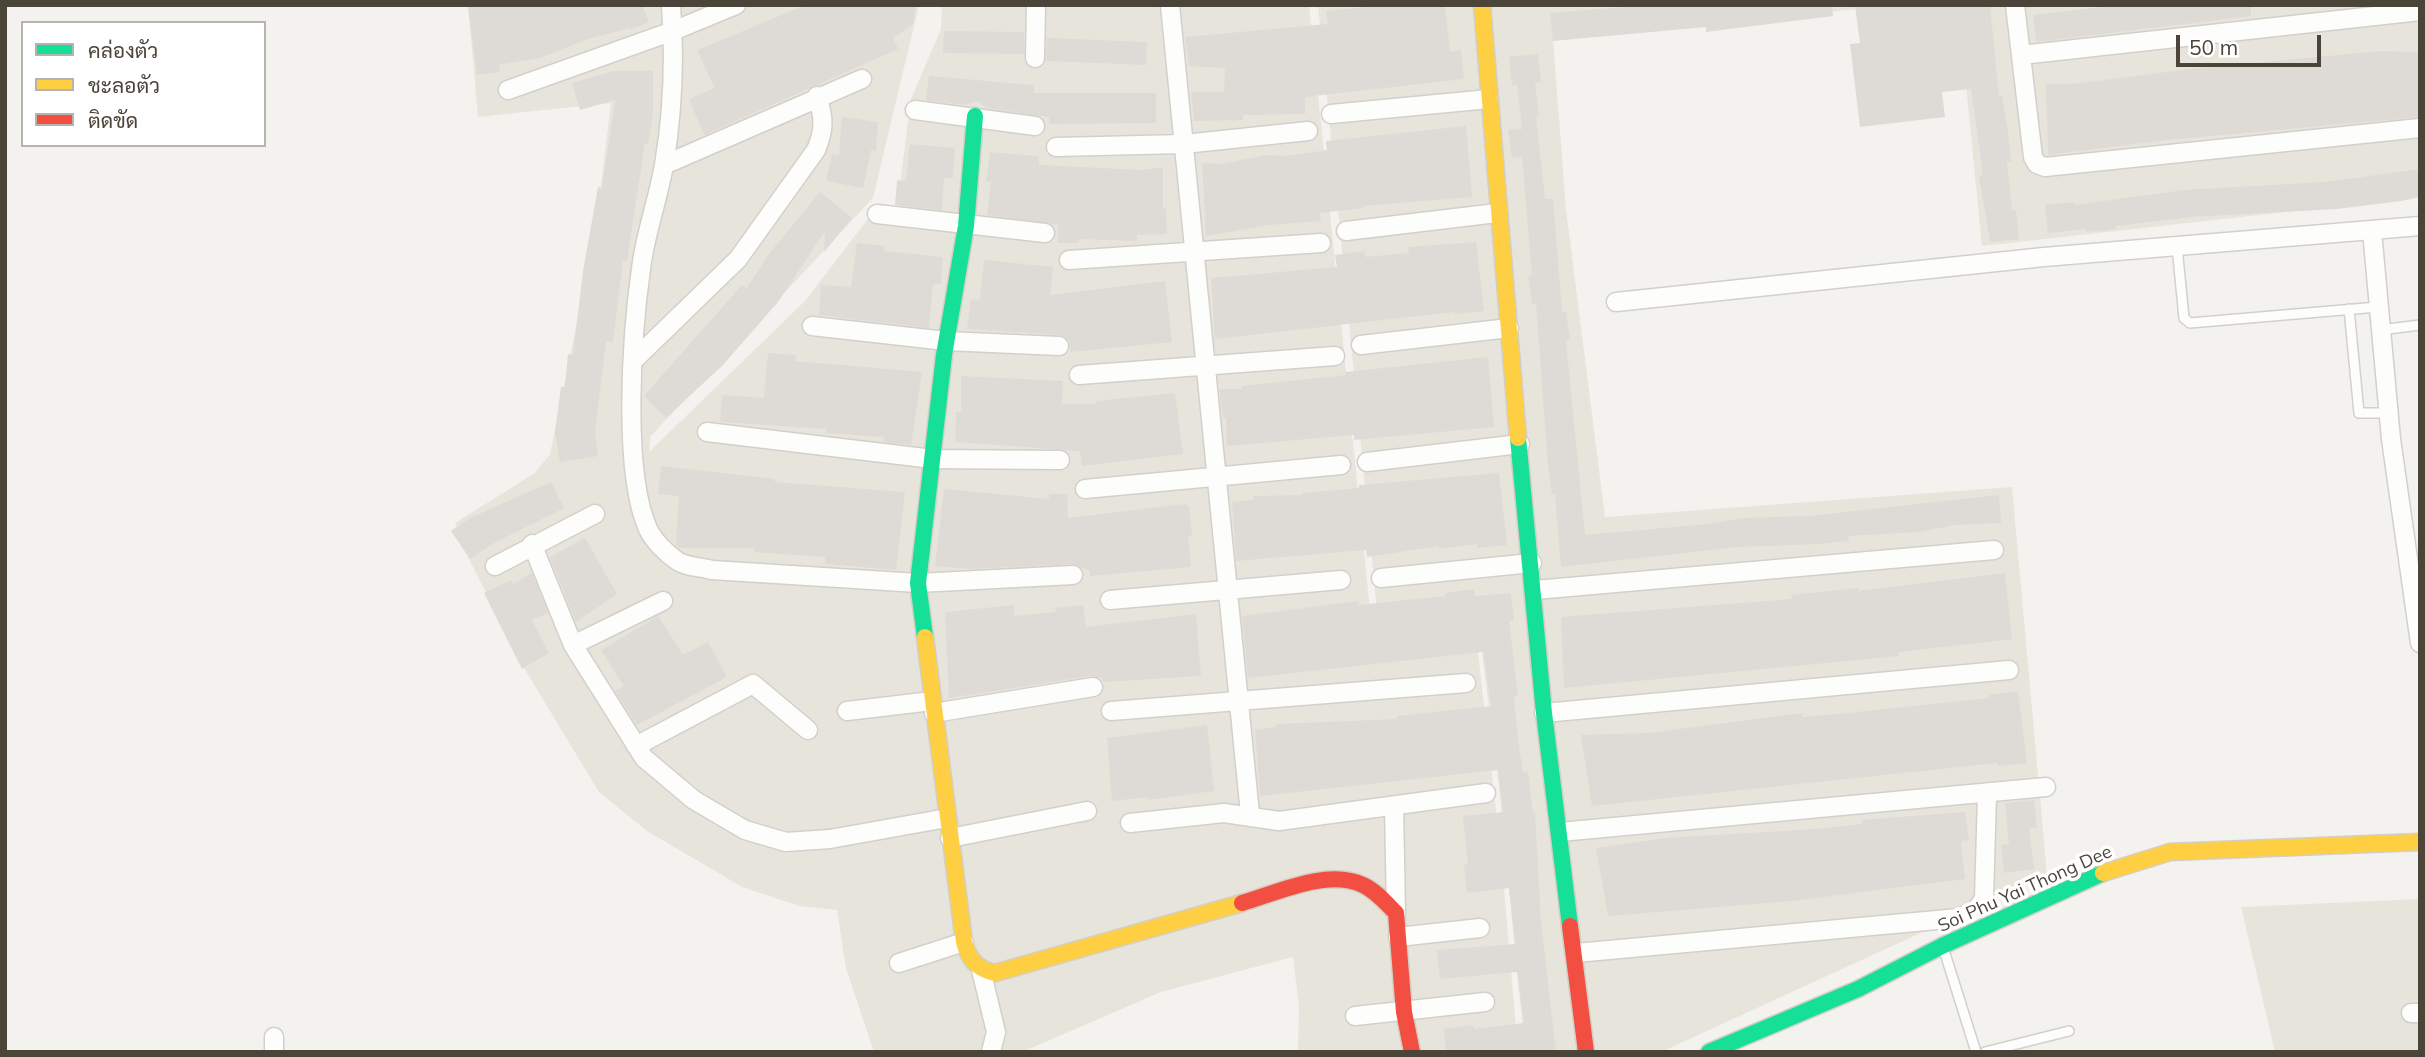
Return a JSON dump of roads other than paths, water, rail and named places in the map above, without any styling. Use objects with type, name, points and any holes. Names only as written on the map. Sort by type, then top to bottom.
[{"type":"street","points":[[671,5],[675,59],[664,166],[641,267],[632,425],[638,484],[648,528],[662,548],[679,562],[712,570],[918,583],[1073,575]]},
{"type":"street","points":[[508,90],[673,32],[736,5]]},
{"type":"street","points":[[1035,58],[1036,5]]},
{"type":"street","points":[[1170,5],[1250,814]]},
{"type":"street","points":[[1482,5],[1497,214],[1535,590],[1544,713],[1576,953],[1586,1052]]},
{"type":"street","points":[[2015,5],[2033,157],[2036,164],[2045,167],[2420,128]]},
{"type":"street","points":[[2021,55],[2420,11]]},
{"type":"street","points":[[664,166],[817,96],[862,79]]},
{"type":"street","points":[[634,359],[738,259],[816,150],[823,134],[824,118],[817,96]]},
{"type":"street","points":[[1331,114],[1489,100]]},
{"type":"street","points":[[915,110],[1035,126]]},
{"type":"street","points":[[975,116],[966,226],[946,341],[918,583],[947,818],[968,958],[981,970],[995,973],[1321,880],[1345,880],[1366,884],[1396,913]]},
{"type":"street","points":[[1056,147],[1184,144],[1308,131]]},
{"type":"street","points":[[877,214],[1045,233]]},
{"type":"street","points":[[1346,231],[1497,214]]},
{"type":"street","points":[[1616,302],[2044,257],[2420,226]]},
{"type":"street","points":[[2372,231],[2388,413],[2416,588],[2420,643]]},
{"type":"street","points":[[1069,260],[1321,243]]},
{"type":"street","points":[[812,326],[946,341],[1059,346]]},
{"type":"street","points":[[1361,345],[1509,328]]},
{"type":"street","points":[[1079,375],[1335,356]]},
{"type":"street","points":[[707,432],[933,459],[1060,460]]},
{"type":"street","points":[[1367,462],[1520,444]]},
{"type":"street","points":[[1084,489],[1341,465]]},
{"type":"street","points":[[495,566],[532,544],[595,514]]},
{"type":"street","points":[[532,544],[573,645],[636,746],[644,758],[694,800],[745,830],[786,842],[830,839],[947,818]]},
{"type":"street","points":[[1535,590],[1994,550]]},
{"type":"street","points":[[1381,578],[1532,563]]},
{"type":"street","points":[[1110,600],[1341,580]]},
{"type":"street","points":[[573,645],[663,601]]},
{"type":"street","points":[[1544,713],[2009,670]]},
{"type":"street","points":[[636,746],[753,684],[808,730]]},
{"type":"street","points":[[1111,711],[1466,684]]},
{"type":"street","points":[[847,711],[933,707],[1093,687]]},
{"type":"street","points":[[1560,832],[1987,795],[2046,787]]},
{"type":"street","points":[[1130,823],[1224,813],[1250,814],[1267,821],[1279,821],[1486,793]]},
{"type":"street","points":[[1576,953],[1959,918],[1976,911],[1984,900],[1987,795]]},
{"type":"street","points":[[1394,806],[1396,913],[1404,1012],[1412,1052]]},
{"type":"street","points":[[950,838],[1087,811]]},
{"type":"street","name":"Soi Phu Yai Thong Dee","points":[[1709,1052],[1858,989],[1942,946],[2094,876],[2170,852],[2420,842]]},
{"type":"street","points":[[1398,937],[1480,928]]},
{"type":"street","points":[[899,963],[964,942]]},
{"type":"street","points":[[981,970],[996,1032],[991,1052]]},
{"type":"street","points":[[1355,1017],[1485,1002]]},
{"type":"lane","points":[[2177,247],[2186,322],[2378,307]]},
{"type":"lane","points":[[2349,309],[2359,414],[2388,413]]},
{"type":"lane","points":[[2380,330],[2420,325]]},
{"type":"lane","points":[[1942,946],[1976,1052]]},
{"type":"lane","points":[[1985,1052],[2069,1031]]}]
